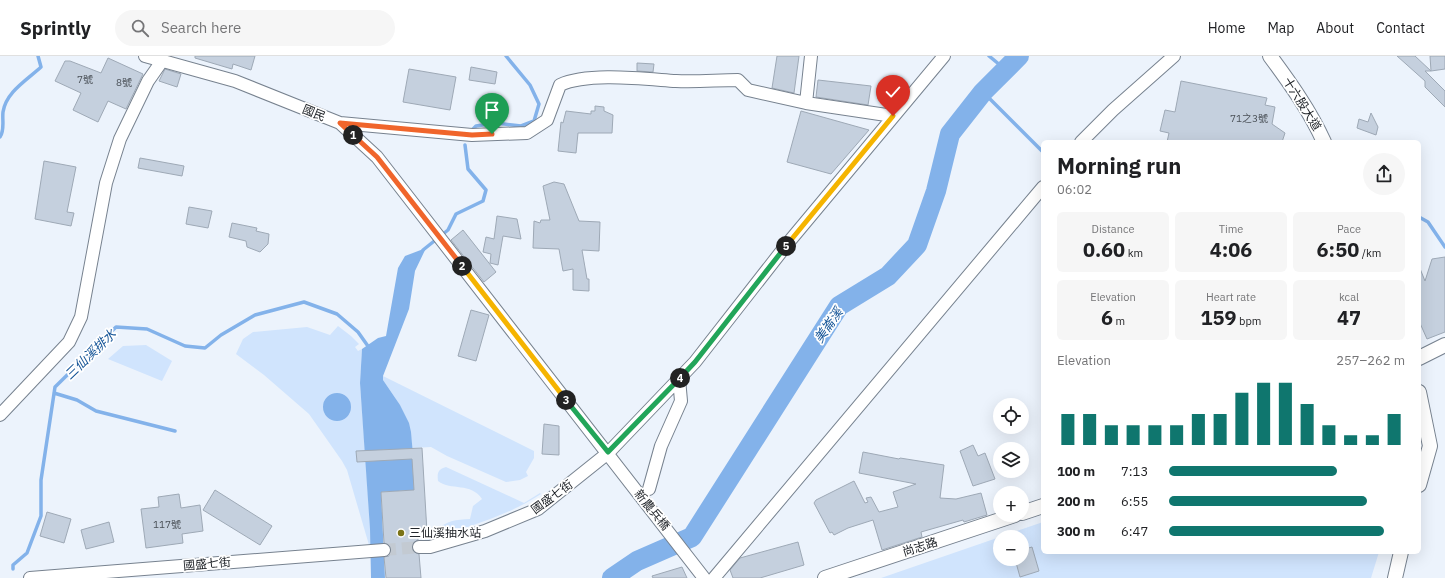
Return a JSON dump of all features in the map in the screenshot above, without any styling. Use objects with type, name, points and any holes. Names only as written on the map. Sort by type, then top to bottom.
[{"type":"street","name":"國民","points":[[145,56],[235,80],[340,123],[377,157],[608,452],[615,464]]},
{"type":"street","points":[[806,103],[811,56]]},
{"type":"street","name":"國盛七街","points":[[419,548],[430,547],[485,531],[538,509],[608,452],[695,362],[793,237],[944,56]]},
{"type":"street","points":[[1083,140],[1113,110],[1174,56]]},
{"type":"street","points":[[0,415],[69,342],[81,317],[106,183],[120,139],[148,81],[162,61]]},
{"type":"street","name":"十六股大道","points":[[1274,61],[1298,95],[1323,140]]},
{"type":"street","points":[[340,123],[472,135],[527,133],[547,120],[560,84],[569,80],[579,79],[629,78],[678,81],[738,80],[748,90],[806,103],[893,116]]},
{"type":"street","points":[[714,578],[1041,189]]},
{"type":"street","points":[[1421,357],[1445,345]]},
{"type":"street","points":[[649,489],[660,446],[681,401],[679,379]]},
{"type":"street","points":[[1421,402],[1430,446],[1421,478]]},
{"type":"street","name":"新農兵橋","points":[[615,464],[689,556],[704,578]]},
{"type":"street","points":[[1029,511],[1041,507]]},
{"type":"street","name":"尚志路","points":[[825,578],[994,522]]},
{"type":"street","name":"國盛七街","points":[[30,578],[384,550]]},
{"type":"street","points":[[1395,578],[1401,554]]},
{"type":"shaded area","points":[[338,326],[359,344],[355,347],[358,351],[362,349],[360,383],[365,451],[357,462],[366,462],[371,544],[369,545],[347,470],[342,461],[309,414],[264,375],[236,354],[243,339],[253,332],[307,327],[330,335]]},
{"type":"shaded area","points":[[146,345],[172,361],[162,381],[108,359],[123,346]]},
{"type":"shaded area","points":[[383,376],[534,451],[534,458],[526,472],[528,476],[520,480],[506,482],[447,456],[431,447],[412,448],[407,420],[399,404],[383,380]]},
{"type":"shaded area","points":[[446,467],[524,503],[540,493],[541,494],[528,502],[503,514],[436,538],[436,531],[447,523],[456,520],[470,519],[473,506],[482,499],[472,490],[449,486],[438,481],[439,472],[441,469]]},
{"type":"shaded area","points":[[1041,523],[1041,554],[1378,554],[1371,578],[881,578],[993,539],[993,566],[1029,566],[1029,530],[1020,530]]},
{"type":"water","points":[[426,248],[415,271],[409,309],[383,376],[383,380],[400,405],[409,423],[416,490],[381,492],[385,578],[371,578],[370,529],[360,383],[362,349],[378,338],[386,336],[398,268],[405,256]]},
{"type":"water","points":[[337,393],[347,397],[351,407],[347,417],[337,421],[327,417],[323,407],[327,397]]},
{"type":"building","points":[[195,56],[255,56],[251,70],[233,64],[232,69],[195,58]]},
{"type":"building","points":[[777,56],[799,56],[794,93],[772,88]]},
{"type":"building","points":[[1397,56],[1415,56],[1431,71],[1425,71],[1445,91],[1445,107],[1425,87],[1425,81]]},
{"type":"building","points":[[1430,56],[1445,56],[1445,69],[1431,71]]},
{"type":"building","points":[[108,58],[143,74],[126,109],[108,101],[98,122],[73,110],[81,93],[55,81],[65,61],[70,61],[101,73]]},
{"type":"building","points":[[637,63],[654,64],[653,72],[637,71]]},
{"type":"building","points":[[471,67],[497,72],[495,84],[469,80]]},
{"type":"building","points":[[165,69],[181,74],[177,87],[159,81]]},
{"type":"building","points":[[409,69],[456,77],[450,110],[403,102]]},
{"type":"building","points":[[818,80],[871,86],[868,105],[816,97]]},
{"type":"building","points":[[1181,81],[1267,98],[1265,105],[1275,107],[1272,124],[1285,133],[1283,140],[1167,140],[1169,133],[1160,131],[1165,110],[1175,112]]},
{"type":"building","points":[[595,106],[604,107],[604,111],[613,115],[612,133],[578,133],[576,153],[558,151],[561,122],[563,123],[566,111],[591,114],[591,111],[595,111]]},
{"type":"building","points":[[801,111],[869,130],[831,174],[787,162]]},
{"type":"building","points":[[1371,113],[1378,127],[1376,135],[1357,128],[1359,119],[1368,122]]},
{"type":"building","points":[[140,158],[184,166],[182,176],[138,168]]},
{"type":"building","points":[[44,161],[76,167],[67,212],[74,213],[71,226],[35,219]]},
{"type":"building","points":[[554,182],[564,184],[579,221],[600,222],[599,251],[582,250],[587,279],[589,279],[589,291],[573,290],[573,269],[563,271],[559,249],[533,248],[534,221],[540,223],[541,220],[550,220],[543,186]]},
{"type":"building","points":[[189,207],[212,211],[208,228],[186,224]]},
{"type":"building","points":[[497,216],[517,219],[521,239],[503,236],[498,265],[490,263],[491,254],[483,252],[486,237],[494,239]]},
{"type":"building","points":[[232,223],[257,228],[256,231],[269,234],[268,244],[260,252],[247,247],[246,241],[229,237]]},
{"type":"building","points":[[463,230],[496,272],[484,282],[451,240]]},
{"type":"building","points":[[1445,257],[1445,332],[1427,339],[1421,326],[1421,271],[1425,281],[1432,259]]},
{"type":"building","points":[[471,310],[489,315],[476,361],[458,356]]},
{"type":"building","points":[[544,424],[559,426],[559,455],[542,454]]},
{"type":"building","points":[[973,445],[978,456],[985,453],[993,474],[993,478],[995,479],[973,486],[960,451]]},
{"type":"building","name":"三仙溪抽水站","points":[[422,448],[427,532],[418,532],[418,540],[413,543],[412,547],[413,551],[419,554],[421,578],[386,578],[384,557],[389,556],[391,550],[390,545],[384,543],[381,492],[414,490],[412,459],[357,462],[356,451]]},
{"type":"building","points":[[863,452],[899,459],[944,465],[940,498],[956,499],[981,493],[987,515],[921,532],[922,537],[882,550],[873,520],[848,528],[834,535],[832,532],[830,533],[814,503],[816,500],[854,481],[865,503],[868,502],[866,498],[871,497],[879,512],[898,507],[893,492],[916,484],[859,473]]},
{"type":"building","points":[[215,490],[272,526],[260,545],[203,510]]},
{"type":"building","points":[[179,494],[181,508],[200,505],[203,531],[182,534],[183,543],[146,548],[141,509],[159,507],[158,497]]},
{"type":"building","points":[[47,512],[71,519],[64,543],[40,536]]},
{"type":"building","points":[[109,522],[114,542],[86,549],[81,530]]},
{"type":"building","points":[[798,542],[804,565],[760,578],[733,578],[730,570],[740,558]]},
{"type":"building","points":[[1032,547],[1039,571],[1020,577],[1017,566],[1029,566],[1029,548]]},
{"type":"building","points":[[682,567],[687,578],[653,578],[652,576]]},
{"type":"waterway","points":[[0,137],[2,134],[3,112],[8,98],[41,67],[38,56]]},
{"type":"waterway","name":"三仙溪排水","points":[[471,131],[476,126],[496,123],[521,126],[534,121],[539,104],[530,85],[506,56]]},
{"type":"waterway","points":[[989,56],[1006,70]]},
{"type":"waterway","name":"美崙溪","points":[[612,578],[637,561],[692,537],[839,306],[888,276],[917,245],[936,191],[950,134],[983,92],[1019,56]]},
{"type":"waterway","points":[[983,92],[1041,150]]},
{"type":"waterway","name":"三仙溪排水","points":[[423,250],[448,230],[456,214],[483,201],[486,190],[468,169],[465,145]]},
{"type":"waterway","points":[[1421,218],[1428,222],[1445,247]]},
{"type":"waterway","name":"三仙溪排水","points":[[13,569],[13,565],[27,553],[41,516],[41,480],[55,387],[116,327],[147,329],[185,346],[205,348],[221,335],[255,315],[304,302],[337,314],[358,332],[370,349]]},
{"type":"waterway","points":[[54,393],[77,400],[96,411],[175,431]]},
{"type":"tunnel","points":[[384,550],[419,547]]},
{"type":"place","name":"三仙溪抽水站","points":[[401,533]]},
{"type":"route","points":[[492,134],[472,135],[340,123],[377,157],[608,452],[695,362],[788,243],[893,116]]}]
